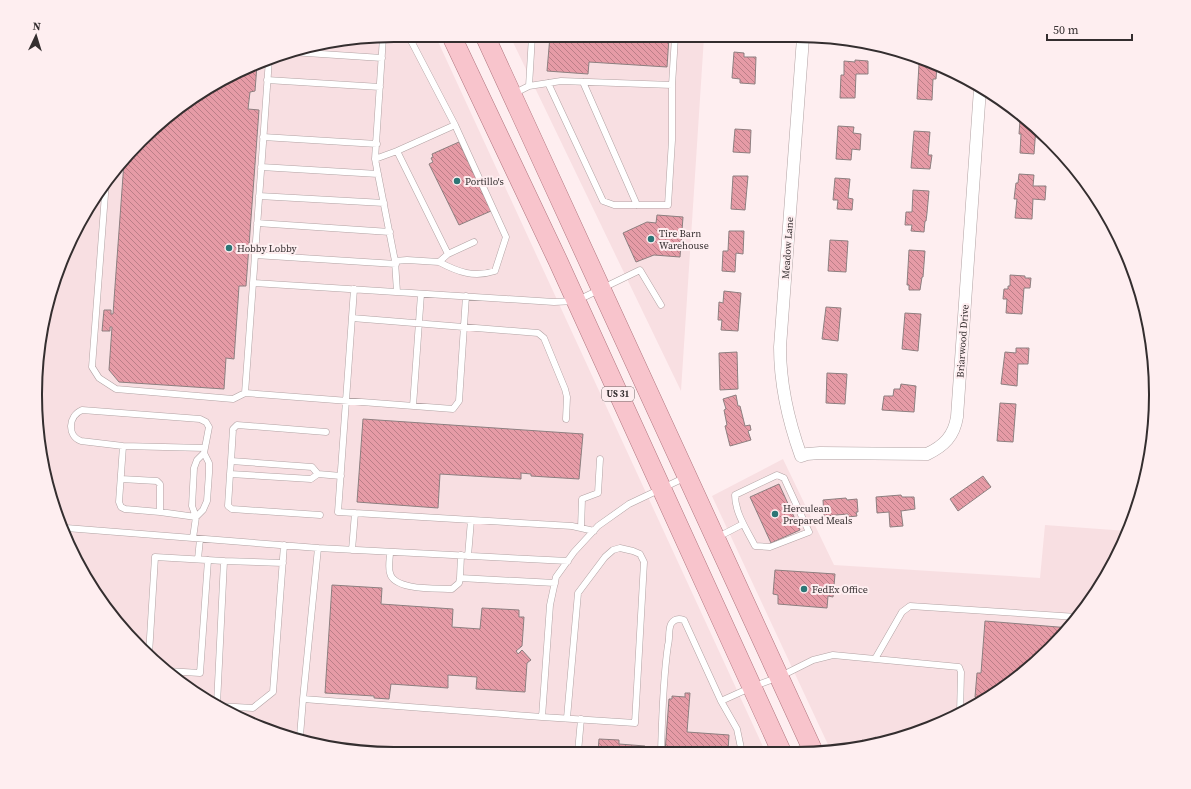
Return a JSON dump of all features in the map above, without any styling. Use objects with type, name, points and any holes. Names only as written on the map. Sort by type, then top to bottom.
[{"type":"main road","name":"US 31","points":[[454,42],[576,301],[779,747]]},
{"type":"main road","name":"US 31","points":[[488,42],[811,746]]},
{"type":"street","name":"Meadow Lane","points":[[801,456],[793,436],[784,400],[780,347],[803,42]]},
{"type":"street","name":"Briarwood Drive","points":[[801,456],[820,453],[927,454],[942,446],[952,433],[957,418],[980,93]]},
{"type":"lane","points":[[383,42],[376,159],[396,263],[397,292]]},
{"type":"lane","points":[[255,255],[396,263],[407,260],[439,262],[462,273],[484,274],[494,271],[506,237],[455,125],[412,42]]},
{"type":"lane","points":[[529,86],[532,42]]},
{"type":"lane","points":[[548,83],[603,201],[614,205],[668,205],[672,140],[672,85],[675,42]]},
{"type":"lane","points":[[307,53],[382,58]]},
{"type":"lane","points":[[245,393],[268,66]]},
{"type":"lane","points":[[267,80],[380,87]]},
{"type":"lane","points":[[512,94],[529,86],[561,81],[672,85]]},
{"type":"lane","points":[[583,82],[637,205]]},
{"type":"lane","points":[[376,159],[455,125]]},
{"type":"lane","points":[[263,137],[377,144]]},
{"type":"lane","points":[[397,151],[448,254]]},
{"type":"lane","points":[[261,166],[378,174]]},
{"type":"lane","points":[[105,193],[92,367],[99,378],[116,390],[233,399],[245,393],[454,409],[459,401],[466,296]]},
{"type":"lane","points":[[259,196],[384,203]]},
{"type":"lane","points":[[257,223],[390,232]]},
{"type":"lane","points":[[439,262],[448,254],[474,242]]},
{"type":"lane","points":[[253,283],[554,302],[576,301],[640,270],[661,305]]},
{"type":"lane","points":[[354,289],[338,512],[572,526],[594,531]]},
{"type":"lane","points":[[413,406],[421,294]]},
{"type":"lane","points":[[352,318],[538,333],[544,338],[567,397],[566,419]]},
{"type":"lane","points":[[193,538],[196,517],[192,506],[194,468],[197,460],[204,450],[209,427],[206,422],[200,419],[82,410],[77,412],[73,417],[71,425],[75,439],[81,441],[123,446],[204,450]]},
{"type":"lane","points":[[320,515],[232,509],[228,506],[233,429],[237,425],[326,432]]},
{"type":"lane","points":[[123,446],[119,502],[121,507],[125,509],[196,517]]},
{"type":"lane","points":[[196,517],[203,510],[207,501],[209,463],[204,450]]},
{"type":"lane","points":[[581,528],[582,499],[598,493],[600,459]]},
{"type":"lane","points":[[231,461],[312,467],[318,474]]},
{"type":"lane","points":[[230,474],[311,479],[318,474],[340,476]]},
{"type":"lane","points":[[777,475],[784,478],[809,532],[770,547],[755,546],[743,524],[735,503],[735,494],[777,475]]},
{"type":"lane","points":[[542,717],[550,605],[556,577],[574,552],[594,531],[629,504],[688,477]]},
{"type":"lane","points":[[121,479],[157,481],[160,484],[160,512]]},
{"type":"lane","points":[[352,550],[355,513]]},
{"type":"lane","points":[[390,552],[390,574],[395,582],[406,586],[452,589],[459,584],[471,520]]},
{"type":"lane","points":[[716,538],[743,524]]},
{"type":"lane","points":[[69,528],[318,548],[568,561]]},
{"type":"lane","points":[[198,559],[200,539]]},
{"type":"lane","points":[[229,706],[253,708],[273,692],[284,545]]},
{"type":"lane","points":[[300,734],[318,548]]},
{"type":"lane","points":[[303,699],[542,717],[635,722],[644,562],[640,554],[633,550],[620,548],[613,550],[605,557],[578,593],[567,718]]},
{"type":"lane","points":[[149,648],[155,557],[282,563]]},
{"type":"lane","points":[[177,672],[200,673],[208,560]]},
{"type":"lane","points":[[218,700],[224,561]]},
{"type":"lane","points":[[460,578],[555,583]]},
{"type":"lane","points":[[875,659],[902,612],[910,606],[1070,617]]},
{"type":"lane","points":[[661,747],[666,655],[671,623],[680,619],[684,620],[721,701],[737,729],[741,747]]},
{"type":"lane","points":[[721,701],[779,677],[813,660],[834,655],[959,667],[961,672],[960,707]]},
{"type":"lane","points":[[578,747],[581,719]]},
{"type":"shaded area","points":[[394,42],[438,42],[763,747],[394,747],[348,744],[303,735],[260,720],[218,700],[199,688],[162,660],[129,627],[115,609],[89,571],[78,550],[61,508],[49,463],[43,418],[43,371],[49,326],[61,281],[78,239],[101,199],[129,162],[162,129],[199,101],[239,78],[303,54],[348,45]]},
{"type":"shaded area","points":[[513,42],[704,42],[681,391]]},
{"type":"shaded area","points":[[783,459],[834,565],[1040,578],[1045,525],[1121,531],[1102,571],[1090,590],[1062,627],[1029,660],[992,688],[952,711],[910,728],[865,740],[828,745],[712,496]]},
{"type":"building","points":[[549,42],[669,42],[667,67],[589,62],[588,74],[547,71]]},
{"type":"building","points":[[734,52],[744,53],[744,57],[756,57],[755,84],[740,83],[740,79],[732,78]]},
{"type":"building","points":[[855,60],[868,61],[868,74],[856,74],[855,98],[840,98],[841,75],[844,75],[844,61],[855,62]]},
{"type":"building","points":[[919,64],[937,71],[936,79],[933,79],[932,100],[917,99]]},
{"type":"building","points":[[257,70],[255,91],[250,92],[248,109],[259,110],[246,286],[239,286],[234,359],[226,358],[224,389],[119,382],[109,370],[112,327],[110,327],[110,331],[102,331],[104,310],[111,310],[111,314],[113,314],[123,169],[145,145],[180,115],[218,89]]},
{"type":"building","points":[[1020,122],[1035,135],[1034,154],[1020,153],[1021,134],[1019,134]]},
{"type":"building","points":[[838,126],[854,127],[853,133],[861,134],[860,150],[852,149],[851,160],[836,159]]},
{"type":"building","points":[[735,129],[751,130],[750,153],[733,152]]},
{"type":"building","points":[[914,131],[930,132],[928,155],[932,155],[930,169],[911,168]]},
{"type":"building","name":"Portillo's","points":[[459,142],[491,211],[459,225],[429,164],[433,162],[431,158],[433,157],[432,154]]},
{"type":"building","points":[[1019,174],[1034,175],[1033,186],[1046,186],[1045,200],[1033,199],[1032,219],[1015,218],[1017,199],[1014,199]]},
{"type":"building","points":[[733,176],[748,176],[745,210],[731,209]]},
{"type":"building","points":[[835,178],[850,179],[848,198],[853,199],[852,210],[837,209],[838,200],[833,200]]},
{"type":"building","points":[[913,190],[929,191],[924,232],[911,231],[912,225],[905,225],[906,212],[912,212]]},
{"type":"building","points":[[657,215],[683,217],[680,257],[654,255],[636,262],[623,233],[647,222],[656,223]]},
{"type":"building","points":[[729,231],[744,231],[743,254],[736,253],[735,272],[722,271],[723,251],[728,251]]},
{"type":"building","points":[[830,240],[848,241],[846,272],[828,271]]},
{"type":"building","points":[[909,250],[925,251],[923,277],[920,290],[909,290],[909,285],[907,285]]},
{"type":"building","points":[[1010,275],[1031,278],[1030,288],[1024,288],[1022,314],[1006,313],[1007,299],[1003,299],[1004,289],[1008,289],[1008,286],[1010,286]]},
{"type":"building","points":[[724,291],[741,293],[738,331],[721,330],[722,320],[718,320],[719,302],[723,303]]},
{"type":"building","points":[[826,307],[841,308],[838,341],[822,339]]},
{"type":"building","points":[[905,313],[921,314],[918,351],[902,349]]},
{"type":"building","points":[[1016,348],[1029,348],[1028,364],[1018,364],[1017,386],[1001,384],[1005,352],[1016,353]]},
{"type":"building","points":[[737,352],[738,389],[720,390],[719,353]]},
{"type":"building","points":[[827,373],[847,374],[845,404],[826,403]]},
{"type":"building","points":[[901,384],[916,386],[914,412],[882,410],[884,396],[893,396],[894,389],[900,389]]},
{"type":"building","points":[[736,395],[745,426],[750,425],[751,430],[748,431],[751,440],[730,446],[725,426],[727,425],[724,410],[726,409],[723,399]]},
{"type":"building","points":[[1000,403],[1016,404],[1013,442],[997,441]]},
{"type":"building","points":[[363,419],[583,434],[579,479],[531,476],[531,474],[521,473],[521,479],[440,474],[438,508],[357,502]]},
{"type":"building","points":[[983,476],[991,487],[958,511],[950,499]]},
{"type":"building","points":[[779,484],[800,530],[771,543],[750,497]]},
{"type":"building","points":[[901,495],[902,497],[914,497],[915,509],[901,511],[903,526],[890,527],[889,512],[877,513],[876,497]]},
{"type":"building","points":[[846,498],[847,500],[857,499],[857,516],[848,517],[848,514],[824,516],[823,500]]},
{"type":"building","points":[[775,570],[835,574],[833,597],[828,596],[827,608],[778,604],[778,595],[773,594]]},
{"type":"building","points":[[332,585],[382,588],[381,604],[453,609],[452,627],[480,629],[482,608],[519,610],[519,617],[524,617],[522,646],[516,651],[518,654],[522,650],[531,660],[527,663],[525,692],[476,689],[477,677],[448,675],[448,688],[391,684],[389,699],[374,698],[374,696],[325,693]]},
{"type":"building","points":[[985,621],[1062,627],[1029,660],[977,697],[975,697],[977,673],[981,673]]},
{"type":"building","points":[[685,693],[690,693],[687,732],[729,735],[728,747],[665,747],[669,699],[672,699],[672,696],[685,697]]},
{"type":"building","points":[[599,739],[619,740],[619,744],[645,746],[645,747],[598,747]]},
{"type":"place","name":"Portillo's","points":[[457,181]]},
{"type":"place","name":"Tire Barn Warehouse","points":[[651,239]]},
{"type":"place","name":"Hobby Lobby","points":[[229,248]]},
{"type":"place","name":"Herculean Prepared Meals","points":[[775,514]]},
{"type":"place","name":"FedEx Office","points":[[804,589]]}]
